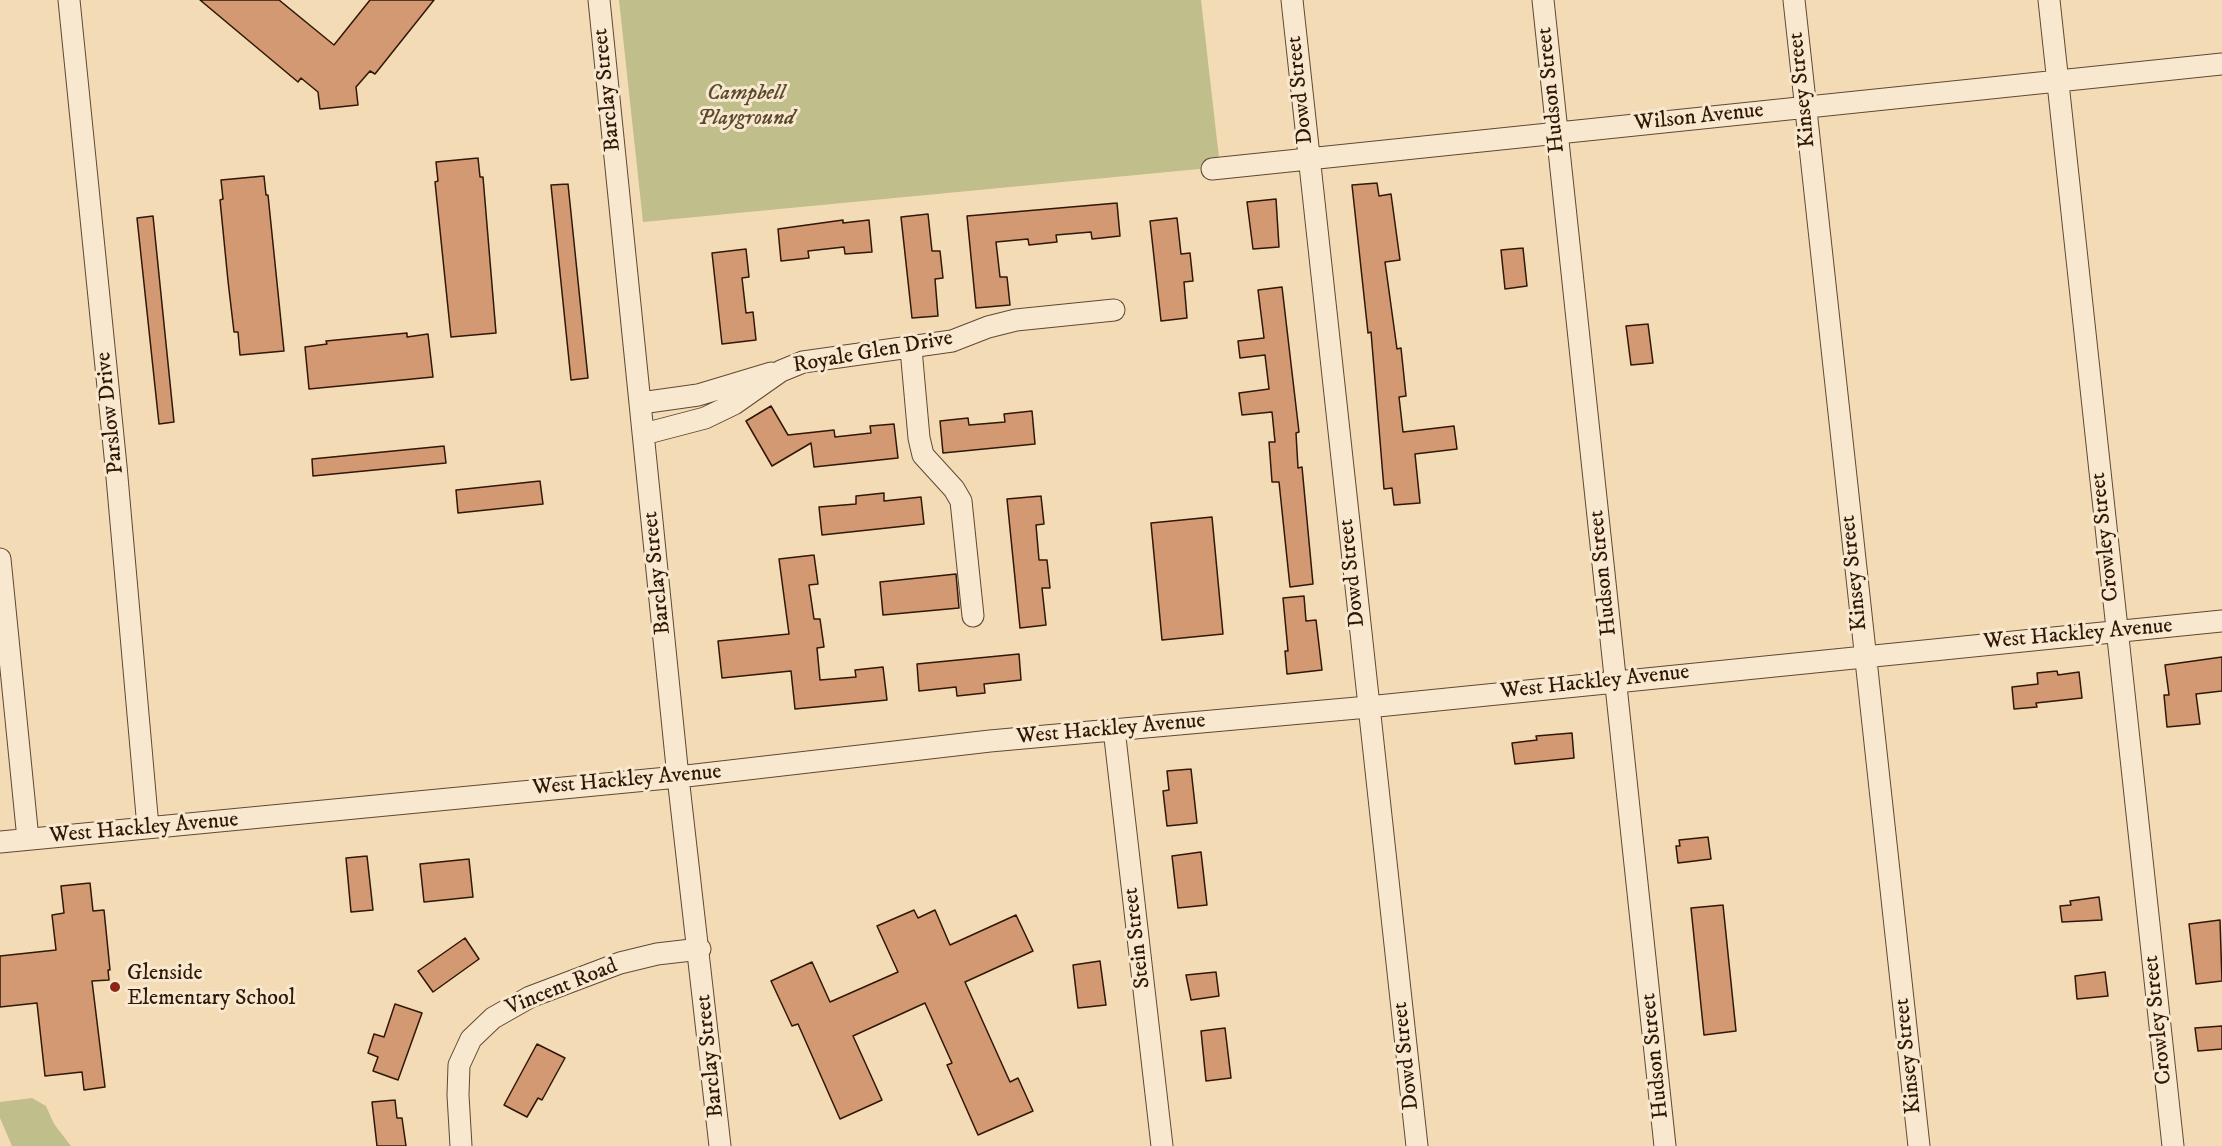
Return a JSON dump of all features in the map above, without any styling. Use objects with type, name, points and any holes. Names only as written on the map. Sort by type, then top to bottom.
[{"type":"street","name":"Parslow Drive","points":[[69,0],[116,466],[148,827]]},
{"type":"street","name":"Barclay Street","points":[[599,0],[678,777],[700,949],[720,1146]]},
{"type":"street","name":"Dowd Street","points":[[1292,0],[1417,1146]]},
{"type":"street","name":"Hudson Street","points":[[1543,0],[1665,1146]]},
{"type":"street","name":"Kinsey Street","points":[[1794,0],[1919,1146]]},
{"type":"street","name":"Crowley Street","points":[[2049,0],[2173,1146]]},
{"type":"street","name":"Wilson Avenue","points":[[1212,169],[2222,64]]},
{"type":"street","name":"Royale Glen Drive","points":[[644,434],[705,418],[734,404],[781,371],[803,362],[837,356],[911,349],[952,341],[988,327],[1016,320],[1114,310]]},
{"type":"street","points":[[911,349],[923,455],[954,489],[961,501],[973,616]]},
{"type":"street","points":[[641,403],[698,395],[756,376],[781,371]]},
{"type":"street","points":[[0,559],[5,667],[28,839]]},
{"type":"street","name":"West Hackley Avenue","points":[[0,842],[678,777],[1114,729],[1368,707],[1864,655],[2222,621]]},
{"type":"street","name":"Stein Street","points":[[1114,729],[1162,1146]]},
{"type":"street","name":"Vincent Road","points":[[461,1146],[459,1065],[471,1039],[493,1018],[530,997],[620,963],[657,954],[700,949]]},
{"type":"green space","name":"Campbell Playground","points":[[619,0],[1201,0],[1220,167],[643,222]]},
{"type":"green space","points":[[32,1098],[46,1106],[54,1124],[71,1146],[12,1146],[0,1118],[0,1102]]},
{"type":"building","points":[[200,0],[279,0],[334,45],[370,0],[434,0],[375,74],[370,71],[356,87],[358,105],[320,109],[318,92],[301,78],[298,82]]},
{"type":"building","points":[[478,158],[480,177],[483,177],[496,333],[451,337],[435,182],[438,181],[436,162]]},
{"type":"building","points":[[264,176],[266,195],[268,195],[284,351],[240,355],[238,332],[234,332],[228,281],[220,200],[223,199],[221,180]]},
{"type":"building","points":[[1377,183],[1379,196],[1391,194],[1400,260],[1385,262],[1397,349],[1401,348],[1406,396],[1399,397],[1403,432],[1454,426],[1457,449],[1415,454],[1420,503],[1394,505],[1392,488],[1384,489],[1371,332],[1368,333],[1352,185]]},
{"type":"building","points":[[568,184],[588,378],[571,380],[551,185]]},
{"type":"building","points":[[1276,199],[1279,247],[1253,249],[1247,202]]},
{"type":"building","points":[[1117,203],[1120,236],[1092,239],[1091,232],[1056,235],[1057,242],[1029,245],[1028,239],[996,242],[1000,277],[1007,277],[1010,305],[976,308],[967,216]]},
{"type":"building","points":[[928,214],[932,251],[940,251],[943,278],[935,279],[938,316],[912,318],[901,217]]},
{"type":"building","points":[[153,216],[174,422],[159,424],[137,218]]},
{"type":"building","points":[[1177,218],[1181,254],[1190,253],[1193,281],[1184,282],[1187,318],[1161,321],[1150,221]]},
{"type":"building","points":[[843,220],[843,223],[869,220],[872,252],[845,254],[844,247],[808,251],[809,258],[781,261],[778,229]]},
{"type":"building","points":[[1523,248],[1527,286],[1505,289],[1501,250]]},
{"type":"building","points":[[746,249],[749,277],[742,278],[746,313],[753,312],[756,340],[722,344],[712,253]]},
{"type":"building","points":[[1282,287],[1299,432],[1296,433],[1298,468],[1302,467],[1313,584],[1290,587],[1279,482],[1272,482],[1269,442],[1275,442],[1272,412],[1242,415],[1239,393],[1269,389],[1265,355],[1240,358],[1238,341],[1264,338],[1258,290]]},
{"type":"building","points":[[1648,324],[1653,363],[1631,365],[1626,326]]},
{"type":"building","points":[[407,333],[407,337],[428,334],[433,377],[309,389],[305,347],[327,344],[326,341]]},
{"type":"building","points":[[771,406],[788,435],[834,430],[835,437],[871,433],[870,426],[894,424],[898,458],[814,467],[811,443],[772,466],[746,421]]},
{"type":"building","points":[[1032,411],[1035,444],[943,453],[940,421],[968,418],[969,425],[1005,422],[1004,414]]},
{"type":"building","points":[[444,446],[446,463],[313,476],[312,459]]},
{"type":"building","points":[[540,481],[543,504],[458,513],[456,490]]},
{"type":"building","points":[[884,493],[884,501],[921,497],[924,524],[822,535],[819,507],[856,504],[856,496]]},
{"type":"building","points":[[1041,496],[1044,524],[1036,525],[1039,560],[1047,560],[1050,588],[1042,588],[1046,625],[1020,628],[1007,499]]},
{"type":"building","points":[[1212,517],[1223,634],[1162,640],[1151,523]]},
{"type":"building","points":[[814,555],[818,584],[809,585],[814,619],[820,619],[824,647],[817,648],[820,680],[856,677],[855,670],[883,667],[887,700],[795,709],[791,671],[722,678],[718,641],[789,634],[779,559]]},
{"type":"building","points":[[956,574],[959,608],[883,615],[880,582]]},
{"type":"building","points":[[1304,596],[1306,621],[1316,620],[1322,670],[1287,674],[1285,651],[1288,651],[1283,598]]},
{"type":"building","points":[[1019,654],[1021,680],[984,684],[985,693],[957,696],[956,687],[919,691],[917,664]]},
{"type":"building","points":[[2222,657],[2222,691],[2196,694],[2200,724],[2167,727],[2164,695],[2169,695],[2165,665]]},
{"type":"building","points":[[2057,671],[2058,675],[2079,672],[2082,698],[2036,703],[2037,707],[2014,709],[2012,687],[2038,684],[2037,673]]},
{"type":"building","points":[[1572,733],[1574,758],[1515,764],[1512,743],[1537,740],[1536,736]]},
{"type":"building","points":[[1191,769],[1197,823],[1167,826],[1163,791],[1169,790],[1167,771]]},
{"type":"building","points":[[1708,837],[1711,859],[1678,863],[1676,846],[1680,846],[1679,840]]},
{"type":"building","points":[[1201,852],[1207,905],[1178,908],[1172,856]]},
{"type":"building","points":[[367,856],[373,910],[351,912],[346,858]]},
{"type":"building","points":[[469,859],[473,897],[424,902],[420,864]]},
{"type":"building","points":[[90,883],[93,911],[104,910],[110,970],[108,970],[109,980],[92,981],[105,1087],[84,1090],[82,1072],[45,1076],[37,1003],[0,1007],[0,956],[56,950],[52,915],[64,913],[61,886]]},
{"type":"building","points":[[2099,897],[2102,920],[2062,922],[2060,906],[2071,905],[2070,901]]},
{"type":"building","points":[[1723,905],[1736,1031],[1704,1035],[1691,908]]},
{"type":"building","points":[[914,910],[918,918],[935,910],[950,945],[1016,915],[1033,951],[965,982],[1010,1082],[1018,1078],[1033,1111],[978,1135],[947,1065],[952,1063],[925,1003],[853,1036],[882,1100],[840,1119],[798,1024],[792,1026],[771,981],[812,962],[830,1002],[898,972],[877,926]]},
{"type":"building","points":[[2220,920],[2222,981],[2196,984],[2189,924]]},
{"type":"building","points":[[465,938],[479,959],[433,992],[418,971]]},
{"type":"building","points":[[1100,961],[1106,1005],[1078,1008],[1073,965]]},
{"type":"building","points":[[1216,972],[1219,996],[1191,1000],[1186,975]]},
{"type":"building","points":[[2105,972],[2108,996],[2077,999],[2075,976]]},
{"type":"building","points":[[395,1004],[422,1013],[398,1080],[373,1071],[378,1057],[368,1053],[374,1034],[384,1037]]},
{"type":"building","points":[[2222,1026],[2222,1049],[2198,1051],[2195,1028]]},
{"type":"building","points":[[1225,1028],[1231,1078],[1206,1081],[1201,1031]]},
{"type":"building","points":[[537,1044],[565,1058],[542,1100],[538,1098],[527,1117],[504,1105]]},
{"type":"building","points":[[395,1100],[397,1118],[402,1118],[406,1146],[377,1146],[372,1102]]},
{"type":"place","name":"Glenside Elementary School","points":[[115,987]]}]
